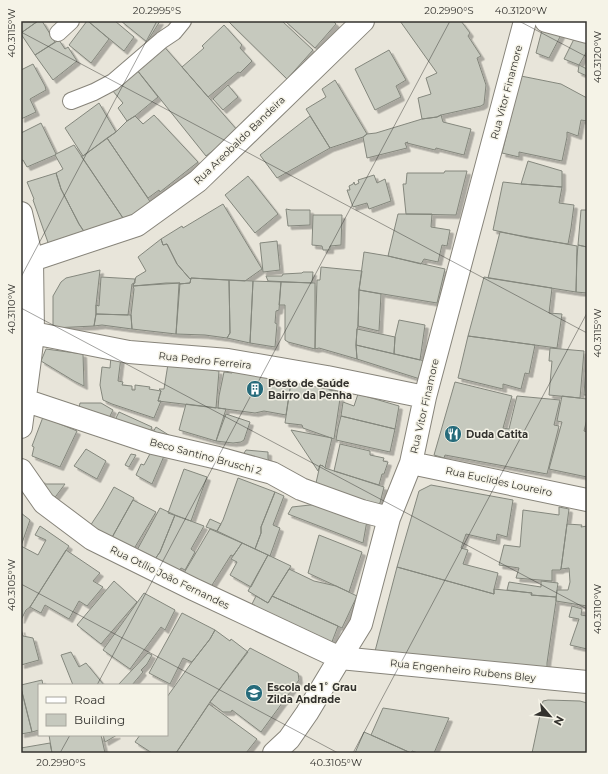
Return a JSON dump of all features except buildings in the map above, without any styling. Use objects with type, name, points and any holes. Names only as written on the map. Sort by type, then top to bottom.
[{"type":"street","name":"Rua Areobaldo Bandeira","points":[[32,260],[137,225],[198,181],[363,21]]},
{"type":"street","points":[[546,21],[587,32]]},
{"type":"street","name":"Rua Vitor Finamore","points":[[274,753],[289,739],[307,713],[361,624],[390,518],[411,463],[425,397],[524,28]]},
{"type":"street","points":[[21,213],[32,260],[33,333],[23,399],[21,427]]},
{"type":"street","name":"Rua Pedro Ferreira","points":[[33,333],[129,352],[228,360],[327,377],[425,397]]},
{"type":"street","name":"Beco Santino Bruschi 2","points":[[23,399],[153,442],[272,473],[301,489],[362,511],[390,518]]},
{"type":"street","name":"Rua Euclídes Loureiro","points":[[411,463],[587,500]]},
{"type":"street","name":"Rua Otílio João Fernandes","points":[[21,470],[44,503],[92,539],[193,589],[340,658]]},
{"type":"street","name":"Rua Engenheiro Rubens Bley","points":[[340,658],[587,682]]},
{"type":"lane","points":[[58,33],[71,21]]},
{"type":"lane","points":[[71,101],[94,92],[113,82],[162,40],[173,25]]},
{"type":"place","name":"Posto de Saúde Bairro da Penha","points":[[255,389]]},
{"type":"place","name":"Duda Catita","points":[[453,434]]},
{"type":"place","name":"Escola de 1˚ Grau Zilda Andrade","points":[[254,693]]}]
